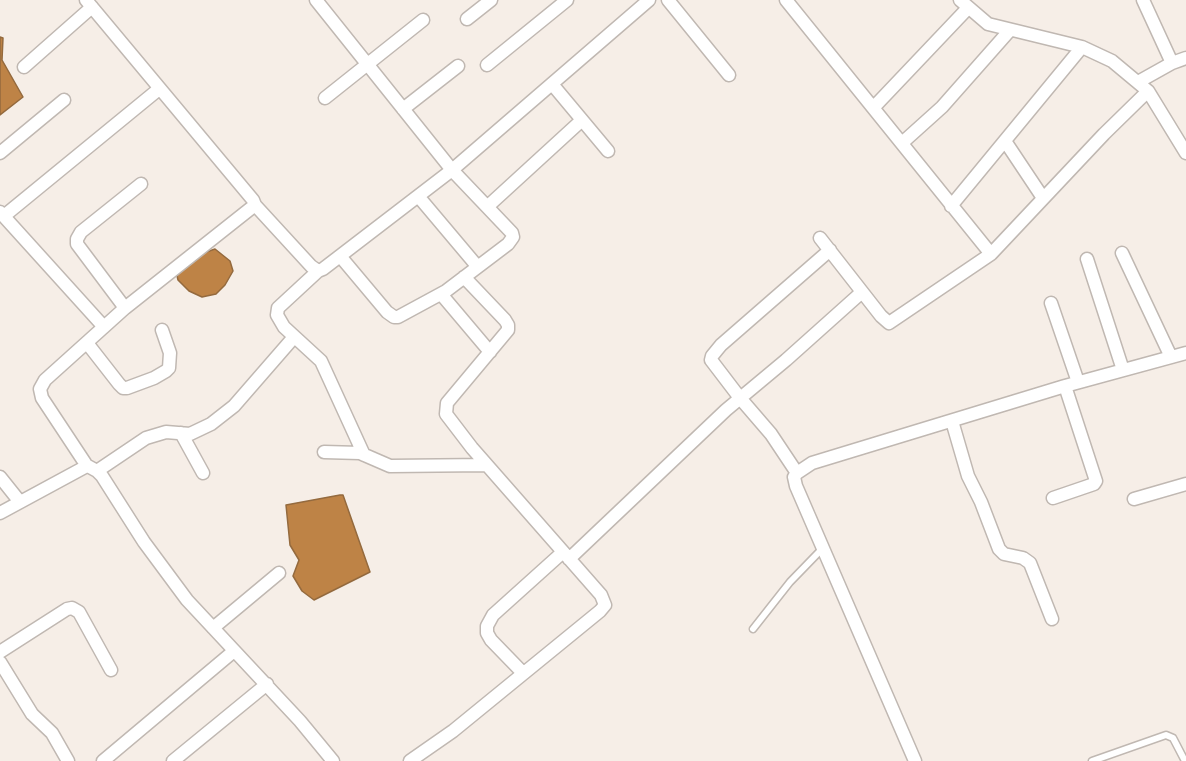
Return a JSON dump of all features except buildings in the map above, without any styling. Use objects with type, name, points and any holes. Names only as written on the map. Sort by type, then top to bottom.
[{"type":"street","points":[[316,0],[452,170],[512,233],[513,237],[508,244],[441,294],[398,317],[387,312],[340,256]]},
{"type":"street","points":[[467,19],[491,0]]},
{"type":"street","points":[[487,64],[567,0]]},
{"type":"street","points":[[668,0],[729,75]]},
{"type":"street","points":[[786,0],[874,106],[991,254]]},
{"type":"street","points":[[1143,0],[1172,63]]},
{"type":"street","points":[[364,454],[321,361],[294,337],[280,320],[276,312],[278,308],[318,271],[452,170],[643,2]]},
{"type":"street","points":[[24,67],[89,4],[255,205],[318,271]]},
{"type":"street","points":[[874,106],[964,4],[988,24],[1082,47],[1112,61],[1148,91],[1186,152]]},
{"type":"street","points":[[325,98],[423,20]]},
{"type":"street","points":[[902,143],[972,76],[1010,30]]},
{"type":"street","points":[[951,206],[1082,47]]},
{"type":"street","points":[[1138,82],[1186,58]]},
{"type":"street","points":[[404,109],[458,66]]},
{"type":"street","points":[[552,84],[608,150]]},
{"type":"street","points":[[104,327],[2,214],[159,89]]},
{"type":"street","points":[[820,238],[889,323],[991,254],[1104,134],[1148,91]]},
{"type":"street","points":[[0,153],[64,100]]},
{"type":"street","points":[[487,207],[582,120]]},
{"type":"street","points":[[1005,141],[1043,198]]},
{"type":"street","points":[[125,308],[77,244],[76,239],[81,232],[141,184]]},
{"type":"street","points":[[418,196],[477,266]]},
{"type":"street","points":[[255,205],[125,308],[45,380],[40,389],[42,398],[86,465],[97,471],[164,570],[333,761]]},
{"type":"street","points":[[796,472],[771,434],[712,364],[712,356],[721,345],[830,250]]},
{"type":"street","points":[[1122,253],[1171,357]]},
{"type":"street","points":[[1087,259],[1123,370]]},
{"type":"street","points":[[410,761],[453,731],[605,605],[601,595],[487,465],[446,414],[445,409],[506,334],[508,326],[464,277]]},
{"type":"street","points":[[523,673],[487,633],[487,626],[493,615],[566,555],[862,292]]},
{"type":"street","points":[[441,294],[490,352]]},
{"type":"street","points":[[1051,303],[1096,481],[1094,484],[1053,498]]},
{"type":"street","points":[[87,343],[118,384],[127,388],[154,378],[169,368],[170,354],[162,330]]},
{"type":"street","points":[[97,471],[146,438],[166,432],[190,434],[211,424],[234,406],[294,337]]},
{"type":"street","points":[[915,761],[796,486],[794,477],[796,472],[812,463],[1071,384],[1186,353]]},
{"type":"street","points":[[952,421],[968,476],[981,502],[999,549],[1004,554],[1023,558],[1030,563],[1052,619]]},
{"type":"street","points":[[181,433],[202,473]]},
{"type":"street","points":[[324,452],[364,454],[390,466],[487,465]]},
{"type":"street","points":[[0,513],[86,465]]},
{"type":"street","points":[[0,477],[20,502]]},
{"type":"street","points":[[1134,499],[1186,484]]},
{"type":"street","points":[[213,628],[279,573]]},
{"type":"street","points":[[0,652],[72,608],[79,612],[111,670]]},
{"type":"street","points":[[103,761],[234,651]]},
{"type":"street","points":[[0,662],[32,714],[52,733],[68,761]]},
{"type":"street","points":[[173,761],[267,684]]},
{"type":"lane","points":[[753,629],[790,582],[822,549]]},
{"type":"lane","points":[[1092,761],[1166,735],[1173,738],[1185,761]]},
{"type":"shaded area","points":[[0,37],[3,38],[2,60],[23,97],[0,115]]},
{"type":"shaded area","points":[[215,249],[230,261],[233,271],[225,285],[216,294],[202,297],[189,291],[178,280],[176,271],[192,257]]},
{"type":"shaded area","points":[[343,495],[370,572],[314,600],[302,591],[293,576],[299,560],[290,545],[286,505]]}]
